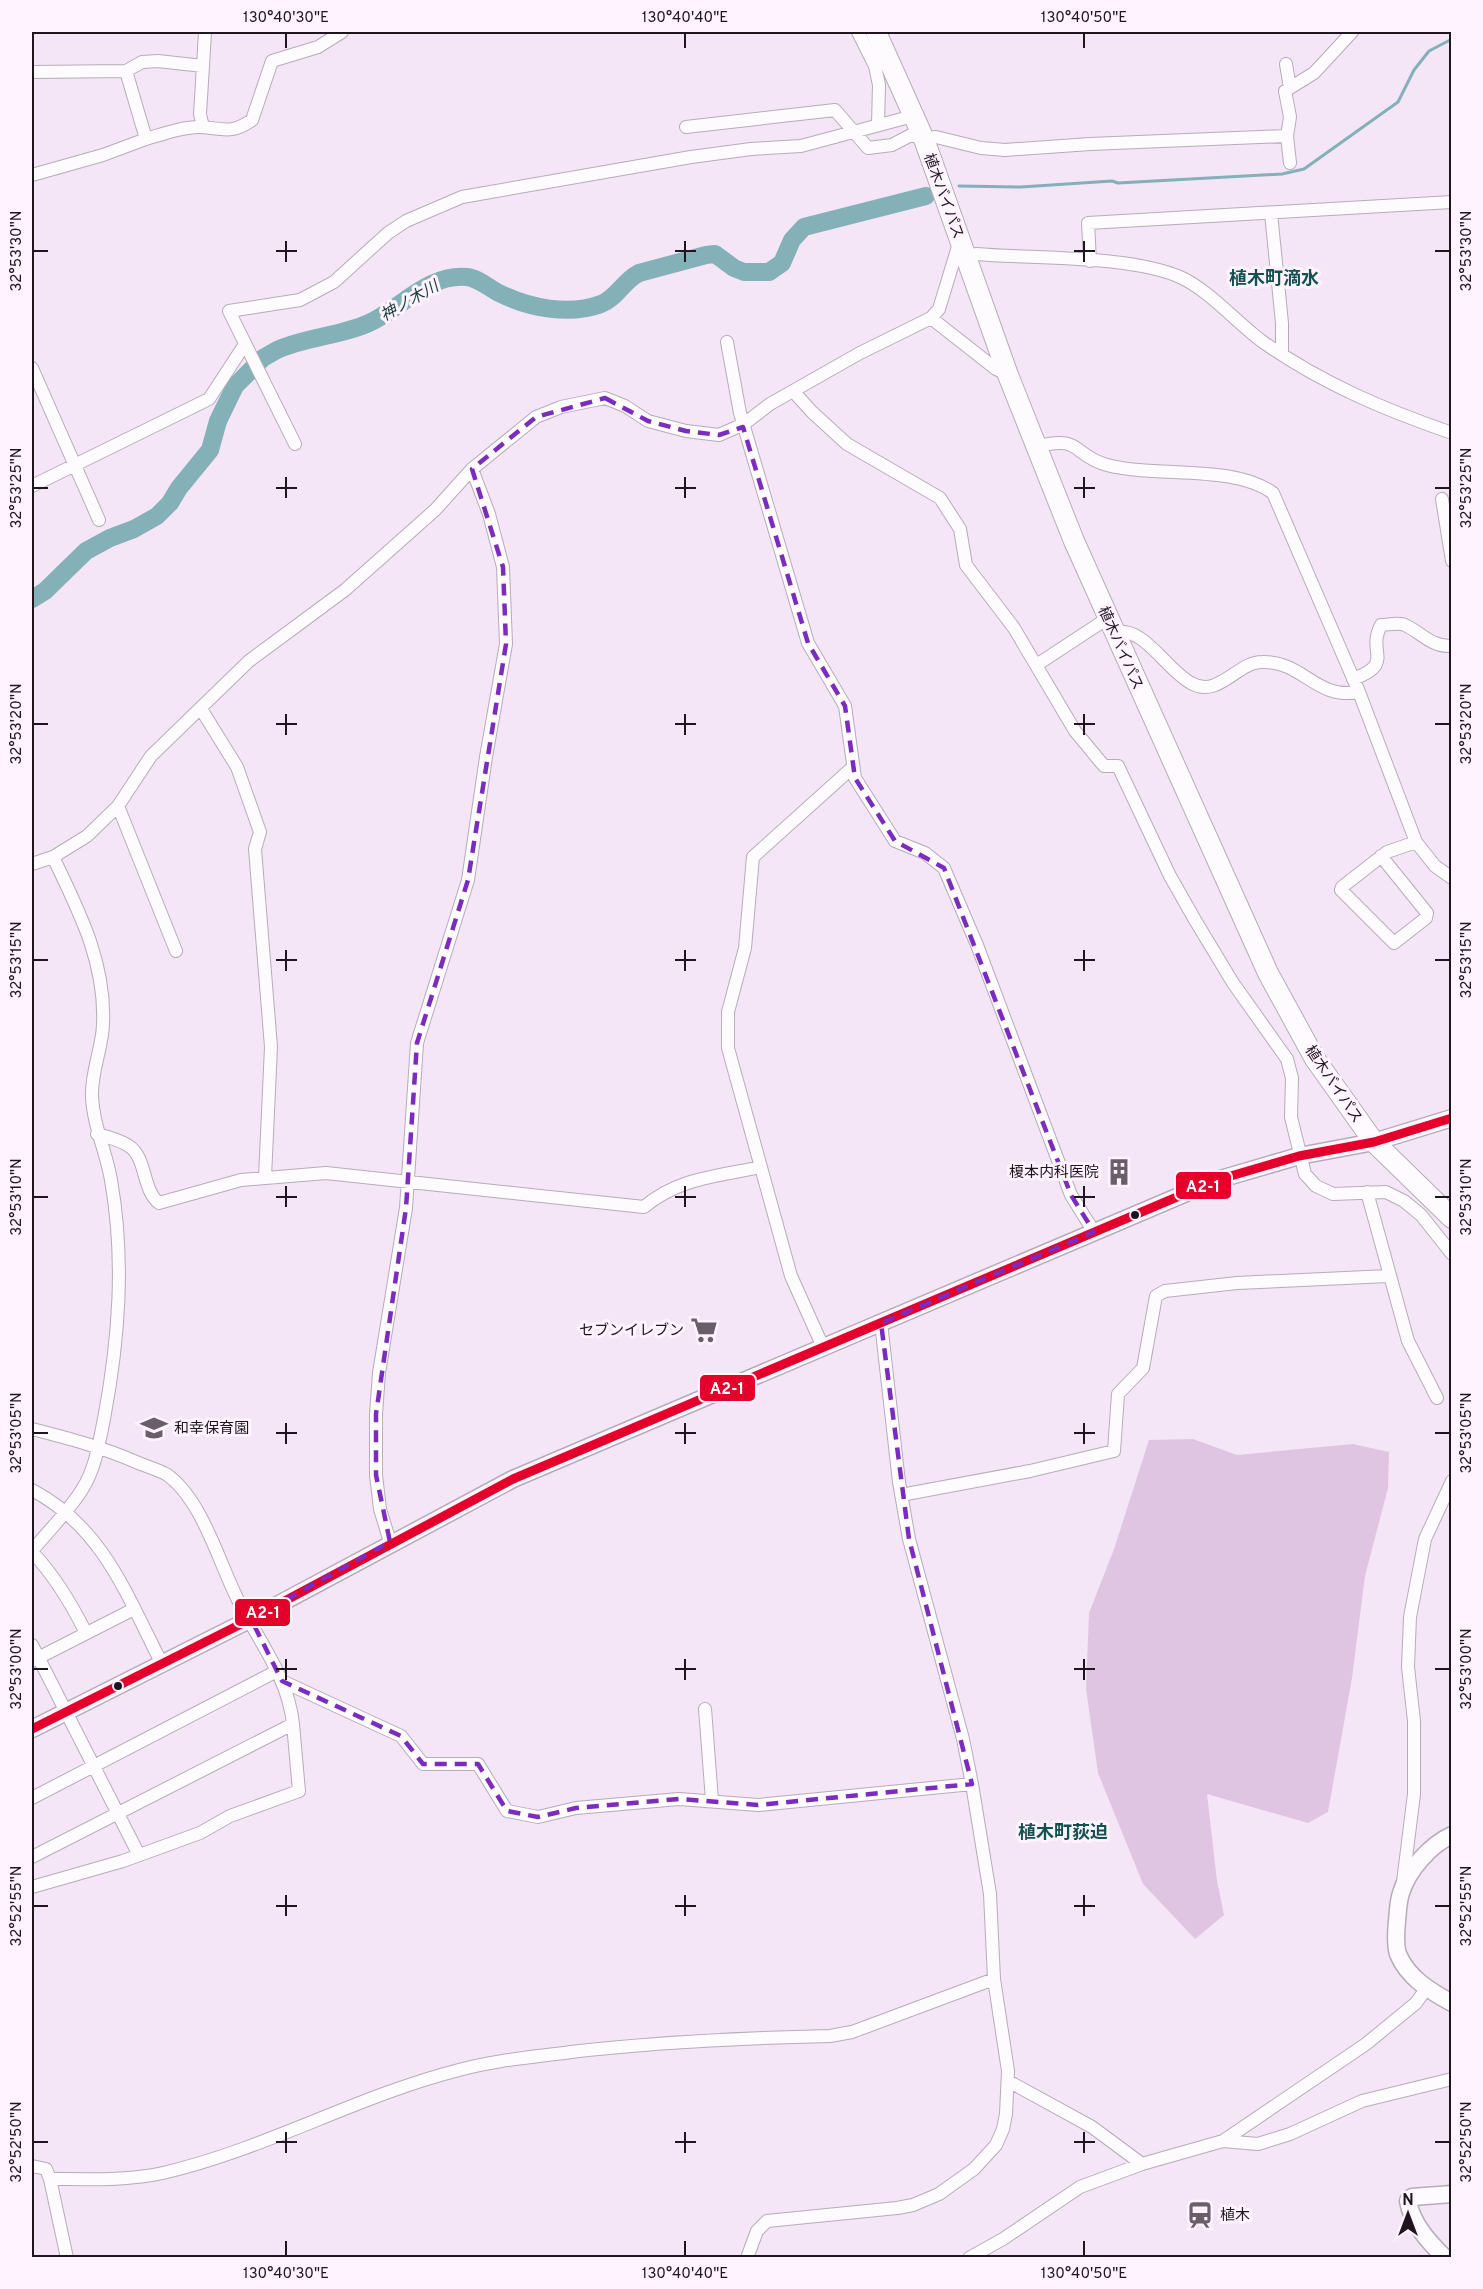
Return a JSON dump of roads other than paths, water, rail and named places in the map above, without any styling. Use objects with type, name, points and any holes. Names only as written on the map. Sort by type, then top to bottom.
[{"type":"highway","name":"植木バイパス","points":[[876,32],[924,139],[1035,447],[1111,626],[1268,973],[1315,1059],[1374,1142],[1452,1218]]},
{"type":"main road","points":[[32,1730],[251,1619],[390,1542],[513,1479],[1217,1180],[1299,1156],[1374,1142],[1452,1118]]},
{"type":"main road","points":[[1452,1835],[1437,1842],[1414,1868],[1401,1893],[1396,1931],[1398,1952],[1410,1974],[1426,1989],[1452,2003]]},
{"type":"main road","points":[[1442,2257],[1421,2232],[1408,2201],[1412,2197],[1452,2194]]},
{"type":"street","points":[[203,127],[200,114],[205,32]]},
{"type":"street","points":[[32,175],[103,155],[146,139],[203,127],[219,131],[245,125],[252,120],[272,62],[318,47],[342,32]]},
{"type":"street","points":[[858,32],[875,66],[879,85],[878,124]]},
{"type":"street","points":[[1290,163],[1287,136],[1290,117],[1285,91],[1314,73],[1352,32]]},
{"type":"street","points":[[32,72],[126,71],[142,62],[158,61],[202,66]]},
{"type":"street","points":[[1286,64],[1290,88]]},
{"type":"street","points":[[126,71],[146,139]]},
{"type":"street","points":[[686,127],[835,110],[868,148],[892,145],[911,135],[924,139],[936,137],[981,148],[1005,150],[1287,136]]},
{"type":"street","points":[[295,444],[229,312],[300,300],[334,282],[388,233],[406,221],[462,197],[701,156],[751,149],[801,146],[913,116]]},
{"type":"street","points":[[1090,261],[1088,223],[1452,202]]},
{"type":"street","points":[[1271,213],[1282,323],[1282,354]]},
{"type":"street","points":[[32,864],[53,857],[87,836],[118,806],[151,756],[249,661],[361,575],[435,510],[472,469],[536,417],[561,407],[576,406],[605,398],[625,406],[648,421],[686,431],[719,435],[744,424],[793,391],[904,329],[931,318],[939,309],[963,249],[976,254],[1145,266],[1182,278],[1263,342],[1282,354],[1371,404],[1452,433]]},
{"type":"street","points":[[931,318],[996,369],[1008,375]]},
{"type":"street","points":[[727,342],[735,396],[776,544],[808,643],[845,706],[855,778],[895,841],[924,853],[944,868],[977,945],[1071,1195],[1094,1232]]},
{"type":"street","points":[[32,486],[208,399],[245,344]]},
{"type":"street","points":[[32,368],[99,520]]},
{"type":"street","points":[[793,391],[847,444],[940,498],[960,529],[966,565],[1038,664],[1075,731],[1104,766],[1118,766],[1170,876],[1195,920],[1233,983],[1287,1059],[1292,1078],[1291,1117],[1305,1174],[1316,1186],[1333,1194],[1353,1196],[1367,1192],[1386,1192],[1404,1201],[1421,1215],[1452,1254]]},
{"type":"street","points":[[1035,447],[1054,442],[1072,443],[1104,464],[1142,471],[1241,477],[1259,483],[1273,493],[1359,692],[1416,842],[1435,866],[1452,878]]},
{"type":"street","points":[[390,1542],[380,1509],[376,1475],[376,1414],[379,1373],[408,1182],[417,1043],[468,880],[486,756],[506,644],[503,567],[489,514],[472,469]]},
{"type":"street","points":[[1442,498],[1452,561]]},
{"type":"street","points":[[1353,679],[1371,672],[1378,662],[1376,634],[1381,625],[1403,623],[1430,642],[1441,646],[1452,646]]},
{"type":"street","points":[[1038,664],[1111,626],[1136,634],[1181,678],[1193,685],[1219,684],[1258,662],[1283,663],[1329,692],[1344,695],[1359,692]]},
{"type":"street","points":[[201,709],[237,767],[260,832],[255,849],[271,1047],[265,1177]]},
{"type":"street","points":[[824,1347],[791,1276],[728,1048],[728,1012],[746,948],[753,857],[853,767]]},
{"type":"street","points":[[118,806],[176,951]]},
{"type":"street","points":[[1381,856],[1427,913],[1426,918],[1394,943],[1341,890],[1381,856],[1416,842]]},
{"type":"street","points":[[53,857],[88,930],[104,994],[102,1046],[92,1095],[98,1134],[111,1178],[119,1258],[118,1323],[99,1446],[93,1468],[83,1489],[32,1552],[46,1567],[68,1599],[86,1633]]},
{"type":"street","points":[[98,1134],[131,1147],[139,1160],[151,1197],[159,1203],[210,1187],[265,1177],[326,1173],[644,1208],[659,1194],[677,1184],[761,1167]]},
{"type":"street","points":[[1367,1192],[1388,1276],[1408,1341],[1437,1398]]},
{"type":"street","points":[[901,1495],[1030,1471],[1114,1451],[1118,1394],[1143,1368],[1156,1296],[1165,1291],[1237,1283],[1388,1276]]},
{"type":"street","points":[[747,2258],[757,2231],[767,2221],[913,2205],[948,2188],[975,2169],[996,2145],[1003,2129],[1008,2081],[994,1979],[990,1894],[963,1739],[920,1582],[901,1495],[881,1323]]},
{"type":"street","points":[[32,1429],[99,1446],[165,1474],[187,1494],[219,1555],[237,1599],[251,1619],[291,1701],[299,1791],[230,1816],[200,1833],[139,1855],[32,1887]]},
{"type":"street","points":[[1401,1893],[1414,1794],[1414,1721],[1408,1667],[1410,1617],[1425,1539],[1452,1481]]},
{"type":"street","points":[[32,1490],[65,1510],[99,1545],[162,1664]]},
{"type":"street","points":[[35,1659],[134,1609]]},
{"type":"street","points":[[32,1645],[35,1659],[66,1712],[139,1855]]},
{"type":"street","points":[[280,1676],[401,1736],[423,1764],[478,1764],[507,1812],[538,1817],[576,1808],[679,1799],[758,1805],[972,1784]]},
{"type":"street","points":[[32,1798],[280,1676]]},
{"type":"street","points":[[705,1709],[712,1800]]},
{"type":"street","points":[[32,1857],[293,1724]]},
{"type":"street","points":[[50,2179],[108,2179],[163,2173],[252,2147],[400,2086],[462,2069],[528,2057],[650,2043],[830,2036],[852,2032],[994,1979]]},
{"type":"street","points":[[969,2258],[1003,2239],[1080,2187],[1143,2164],[1223,2141],[1366,2044],[1416,2003],[1426,1989]]},
{"type":"street","points":[[1223,2141],[1258,2144],[1290,2134],[1362,2101],[1452,2079]]},
{"type":"street","points":[[1008,2081],[1092,2127],[1143,2164]]},
{"type":"street","points":[[32,2166],[46,2169],[50,2179],[67,2258]]},
{"type":"waterway","points":[[959,186],[1021,187],[1112,181],[1118,183],[1282,174],[1304,169],[1398,102],[1414,70],[1429,51],[1452,39]]},
{"type":"waterway","name":"神ノ木川","points":[[32,599],[45,591],[86,551],[157,516],[170,503],[179,488],[210,450],[218,421],[235,386],[263,358],[277,350],[369,323],[427,286],[453,277],[471,278],[523,303],[563,310],[589,308],[601,304],[639,273],[706,255],[715,254],[734,268],[744,272],[769,272],[782,263],[792,240],[804,227],[926,196]]},
{"type":"place","name":"榎本内科医院","points":[[1119,1172]]},
{"type":"place","name":"セブンイレブン","points":[[704,1330]]},
{"type":"place","name":"和幸保育園","points":[[154,1428]]},
{"type":"place","name":"植木","points":[[1200,2215]]},
{"type":"district","name":"植木町滴水","points":[[1274,278]]},
{"type":"district","name":"植木町荻迫","points":[[1063,1832]]}]
